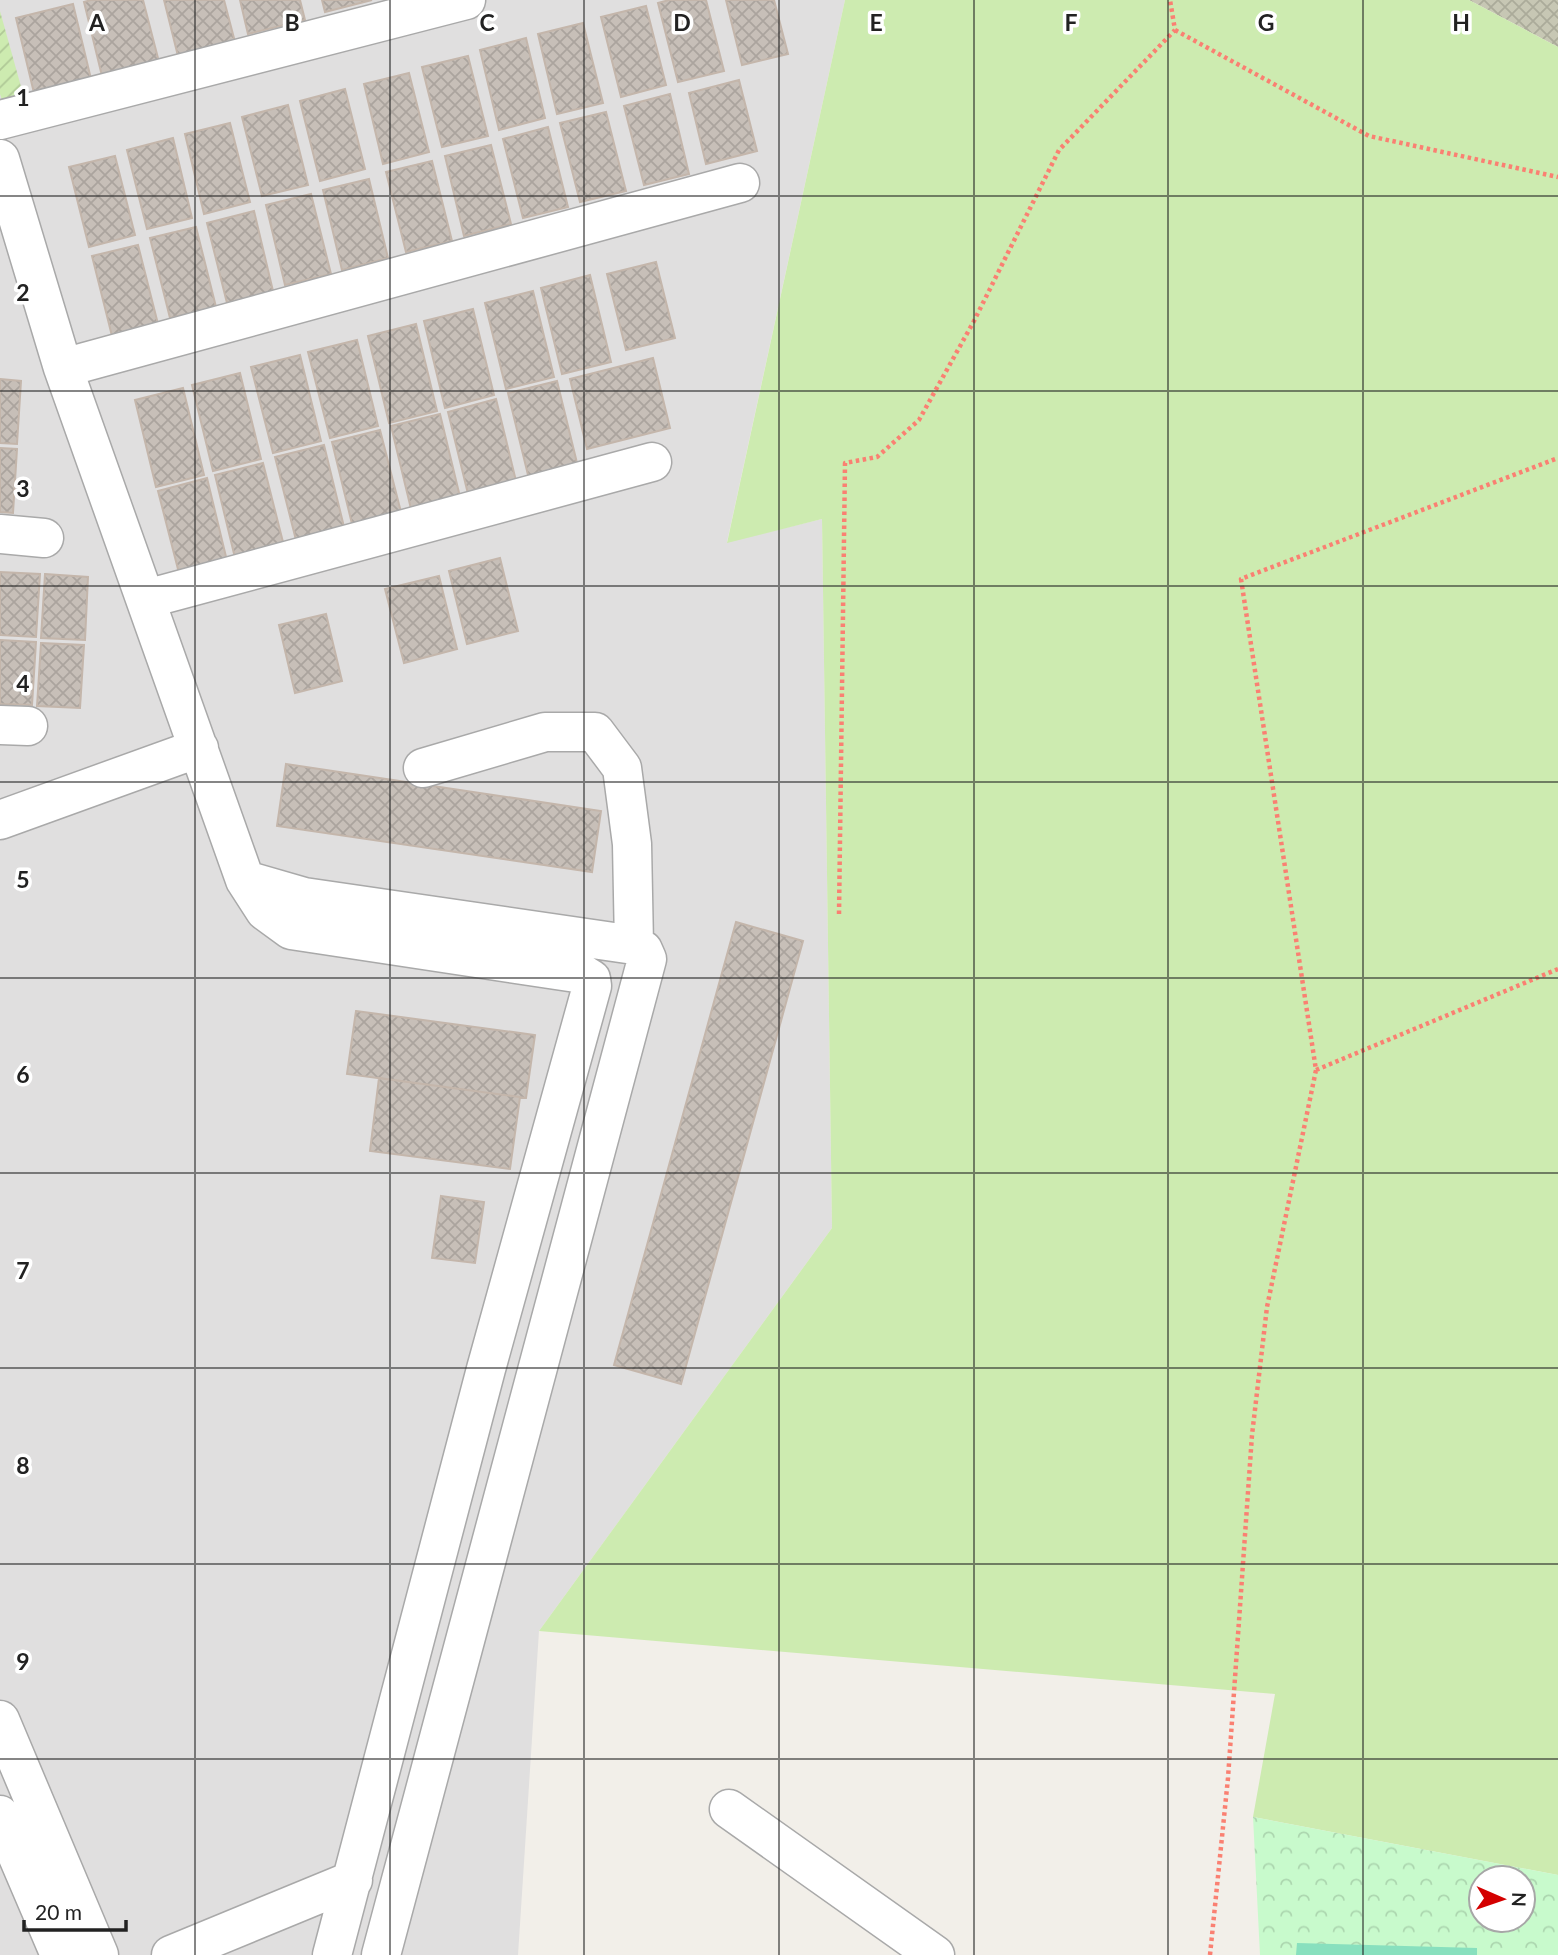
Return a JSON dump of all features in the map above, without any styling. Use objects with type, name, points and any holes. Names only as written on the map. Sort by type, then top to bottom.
[{"type":"lane","points":[[0,120],[466,0]]},
{"type":"lane","points":[[0,159],[63,368],[245,880],[265,911],[290,930],[583,974],[591,979],[592,986],[332,1955]]},
{"type":"lane","points":[[63,368],[740,183]]},
{"type":"lane","points":[[146,599],[652,462]]},
{"type":"lane","points":[[0,534],[44,538]]},
{"type":"lane","points":[[381,1955],[647,959],[638,948],[632,844],[622,768],[594,732],[545,732],[423,768]]},
{"type":"lane","points":[[0,820],[199,748]]},
{"type":"lane","points":[[245,880],[304,897],[638,948]]},
{"type":"lane","points":[[591,979],[638,948]]},
{"type":"lane","points":[[502,1314],[551,1321]]},
{"type":"lane","points":[[0,1720],[99,1955]]},
{"type":"lane","points":[[729,1810],[934,1955]]},
{"type":"lane","points":[[0,1815],[60,1955]]},
{"type":"lane","points":[[171,1955],[353,1880]]},
{"type":"path","points":[[1170,0],[1175,30]]},
{"type":"path","points":[[1175,30],[1369,136],[1558,177]]},
{"type":"path","points":[[839,914],[845,463],[877,457],[919,420],[974,321],[1059,150],[1175,30]]},
{"type":"path","points":[[1210,1955],[1228,1778],[1252,1435],[1267,1307],[1316,1070],[1241,579],[1558,458]]},
{"type":"path","points":[[1316,1070],[1558,969]]},
{"type":"shaded area","points":[[0,0],[845,0],[727,542],[822,519],[832,1228],[539,1631],[518,1955],[0,1955]]},
{"type":"shaded area","points":[[1469,0],[1558,0],[1558,47]]},
{"type":"green space","points":[[845,0],[1469,0],[1558,47],[1558,1875],[1537,1871],[1537,1864],[1500,1864],[1253,1817],[1275,1694],[539,1631],[832,1228],[822,519],[727,543]]},
{"type":"green space","points":[[0,11],[25,101],[4,107],[0,94]]},
{"type":"green space","points":[[1253,1817],[1500,1864],[1467,1864],[1467,1934],[1537,1934],[1537,1871],[1558,1875],[1558,1955],[1260,1955]]},
{"type":"green space","points":[[1297,1943],[1477,1948],[1477,1955],[1296,1955]]},
{"type":"building","points":[[143,0],[159,62],[102,76],[84,2]]},
{"type":"building","points":[[164,0],[224,0],[235,42],[178,56]]},
{"type":"building","points":[[240,0],[300,0],[305,20],[248,34]]},
{"type":"building","points":[[322,0],[372,0],[325,12]]},
{"type":"building","points":[[669,0],[706,0],[724,71],[678,82],[658,3]]},
{"type":"building","points":[[726,0],[774,0],[788,54],[742,65]]},
{"type":"building","points":[[73,4],[91,79],[34,93],[16,18]]},
{"type":"building","points":[[646,6],[666,85],[621,97],[601,17]]},
{"type":"building","points":[[583,23],[603,103],[557,114],[538,34]]},
{"type":"building","points":[[526,38],[545,118],[499,130],[480,50]]},
{"type":"building","points":[[468,56],[488,136],[442,147],[422,67]]},
{"type":"building","points":[[409,73],[429,152],[383,164],[364,84]]},
{"type":"building","points":[[739,80],[757,151],[706,164],[689,93]]},
{"type":"building","points":[[345,89],[365,169],[320,181],[300,101]]},
{"type":"building","points":[[670,94],[689,174],[644,185],[624,106]]},
{"type":"building","points":[[288,105],[308,185],[262,196],[242,117]]},
{"type":"building","points":[[606,112],[626,191],[580,202],[560,123]]},
{"type":"building","points":[[230,123],[250,202],[204,214],[185,134]]},
{"type":"building","points":[[548,127],[568,207],[523,218],[503,139]]},
{"type":"building","points":[[173,138],[192,218],[147,229],[127,150]]},
{"type":"building","points":[[491,145],[511,224],[464,236],[445,156]]},
{"type":"building","points":[[115,156],[135,235],[89,247],[69,167]]},
{"type":"building","points":[[432,161],[452,241],[406,252],[386,172]]},
{"type":"building","points":[[369,179],[388,258],[342,270],[323,190]]},
{"type":"building","points":[[311,194],[331,274],[285,285],[266,205]]},
{"type":"building","points":[[254,211],[273,291],[227,303],[207,223]]},
{"type":"building","points":[[196,227],[216,307],[170,318],[150,238]]},
{"type":"building","points":[[138,245],[158,324],[112,336],[92,256]]},
{"type":"building","points":[[656,262],[675,338],[626,350],[607,274]]},
{"type":"building","points":[[590,275],[611,362],[562,374],[541,288]]},
{"type":"building","points":[[533,291],[554,377],[506,389],[485,303]]},
{"type":"building","points":[[473,309],[494,395],[445,408],[424,321]]},
{"type":"building","points":[[416,324],[437,411],[389,423],[368,336]]},
{"type":"building","points":[[357,340],[378,426],[330,438],[308,352]]},
{"type":"building","points":[[300,355],[321,441],[273,453],[251,367]]},
{"type":"building","points":[[653,358],[670,428],[587,449],[570,379]]},
{"type":"building","points":[[240,373],[261,459],[213,471],[192,385]]},
{"type":"building","points":[[0,379],[21,381],[17,444],[0,443]]},
{"type":"building","points":[[557,381],[578,467],[529,479],[508,393]]},
{"type":"building","points":[[183,388],[204,475],[156,487],[135,400]]},
{"type":"building","points":[[496,399],[517,485],[469,498],[448,412]]},
{"type":"building","points":[[440,414],[461,501],[412,513],[391,426]]},
{"type":"building","points":[[380,430],[402,516],[353,528],[332,442]]},
{"type":"building","points":[[324,445],[345,531],[297,544],[275,457]]},
{"type":"building","points":[[0,448],[17,449],[13,513],[0,512]]},
{"type":"building","points":[[263,463],[285,550],[236,562],[215,475]]},
{"type":"building","points":[[207,478],[228,565],[180,577],[158,491]]},
{"type":"building","points":[[500,558],[518,631],[467,644],[449,571]]},
{"type":"building","points":[[0,572],[40,574],[36,637],[0,635]]},
{"type":"building","points":[[45,574],[88,577],[85,640],[41,638]]},
{"type":"building","points":[[439,576],[457,649],[404,663],[385,589]]},
{"type":"building","points":[[326,614],[342,681],[295,693],[279,625]]},
{"type":"building","points":[[0,640],[36,642],[32,705],[0,704]]},
{"type":"building","points":[[41,643],[84,645],[80,708],[37,706]]},
{"type":"building","points":[[286,764],[601,811],[592,872],[277,826]]},
{"type":"building","points":[[736,922],[803,941],[681,1384],[614,1365]]},
{"type":"building","points":[[356,1011],[535,1035],[526,1098],[347,1074]]},
{"type":"building","points":[[379,1078],[520,1097],[510,1169],[370,1151]]},
{"type":"building","points":[[441,1196],[484,1202],[475,1263],[432,1258]]}]
